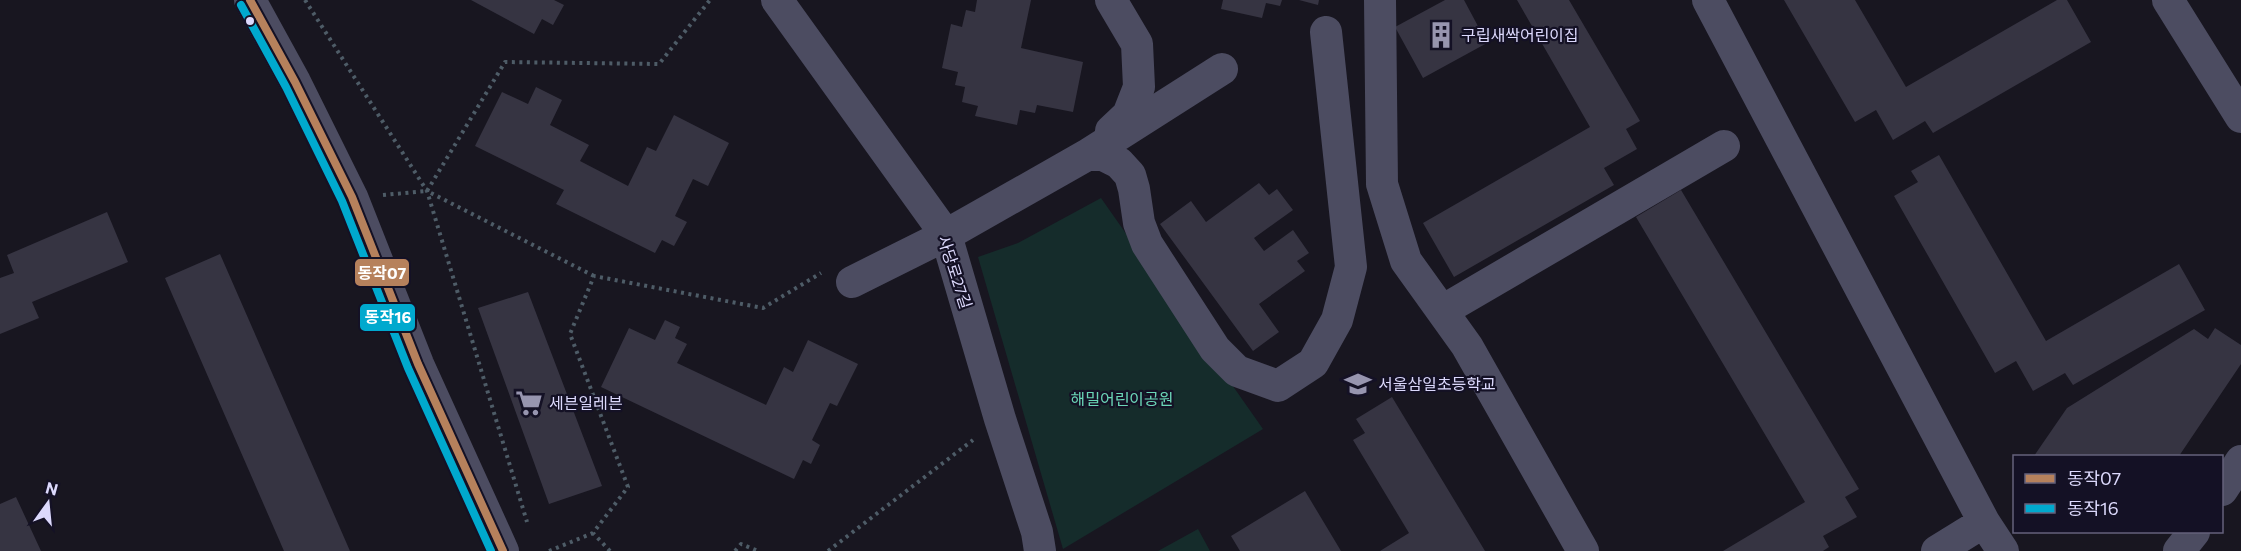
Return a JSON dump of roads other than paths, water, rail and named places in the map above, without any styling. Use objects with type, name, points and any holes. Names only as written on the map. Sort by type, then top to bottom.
[{"type":"street","points":[[250,0],[295,82],[352,197],[418,364],[503,551]]},
{"type":"street","name":"사당로27길","points":[[777,0],[946,235],[1000,419],[1037,532],[1040,551]]},
{"type":"street","points":[[1087,155],[1128,115],[1139,87],[1137,44],[1111,0]]},
{"type":"street","points":[[1380,0],[1382,184],[1406,261],[1467,346],[1584,551]]},
{"type":"street","points":[[1708,0],[1984,522],[2003,551]]},
{"type":"street","points":[[2168,0],[2241,117]]},
{"type":"street","points":[[1087,155],[1103,155],[1119,163],[1130,175],[1139,223],[1147,244],[1215,349],[1237,371],[1278,386],[1313,363],[1337,320],[1351,267],[1326,32]]},
{"type":"street","points":[[838,277],[946,235],[1087,155],[1222,69]]},
{"type":"street","points":[[1442,311],[1724,146]]},
{"type":"street","points":[[2223,488],[2241,461]]},
{"type":"street","points":[[1937,551],[1984,522]]},
{"type":"street","points":[[2179,551],[2192,533]]},
{"type":"place","name":"구립새싹어린이집","points":[[1441,35]]},
{"type":"place","name":"서울삼일초등학교","points":[[1358,384]]},
{"type":"place","name":"세븐일레븐","points":[[529,403]]},
{"type":"park label","name":"해밀어린이공원","points":[[1122,399]]}]
